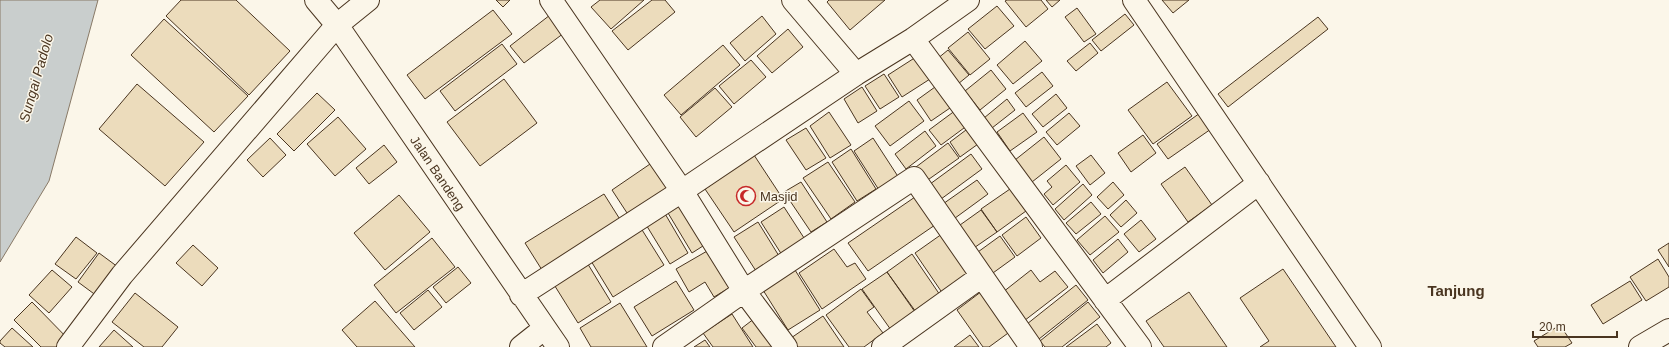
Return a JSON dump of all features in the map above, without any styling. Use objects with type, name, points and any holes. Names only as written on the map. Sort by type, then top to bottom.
[{"type":"street","name":"Jalan Bandeng","points":[[316,0],[337,25],[558,347]]},
{"type":"street","points":[[68,347],[122,275],[337,25],[368,0]]},
{"type":"street","points":[[551,0],[682,191],[744,291],[786,347]]},
{"type":"street","points":[[793,0],[856,74]]},
{"type":"street","points":[[521,294],[682,191],[856,74],[913,39],[968,0]]},
{"type":"street","points":[[1134,0],[1370,347]]},
{"type":"street","points":[[913,39],[1140,347]]},
{"type":"street","points":[[664,347],[744,291],[914,178],[1031,347]]},
{"type":"street","points":[[1104,300],[1259,183]]},
{"type":"street","points":[[883,347],[982,276]]},
{"type":"street","points":[[520,347],[545,328]]},
{"type":"street","points":[[1640,347],[1669,330]]},
{"type":"water","name":"Sungai Padolo","points":[[0,0],[98,0],[49,181],[0,262]]},
{"type":"building","points":[[181,0],[236,0],[290,51],[249,95],[166,16]]},
{"type":"building","points":[[496,0],[510,0],[503,7]]},
{"type":"building","points":[[600,0],[644,0],[611,29],[591,7]]},
{"type":"building","points":[[652,0],[665,0],[675,12],[628,50],[612,31]]},
{"type":"building","points":[[829,0],[885,0],[850,30],[827,2]]},
{"type":"building","points":[[1041,0],[1048,9],[1026,27],[1005,1]]},
{"type":"building","points":[[1046,0],[1060,0],[1052,7]]},
{"type":"building","points":[[1162,0],[1189,0],[1173,13]]},
{"type":"building","points":[[997,6],[1014,26],[985,49],[968,29]]},
{"type":"building","points":[[1077,8],[1096,34],[1084,42],[1065,17]]},
{"type":"building","points":[[493,10],[512,34],[425,99],[407,75]]},
{"type":"building","points":[[1125,14],[1134,25],[1101,51],[1092,40]]},
{"type":"building","points":[[550,15],[564,33],[524,63],[510,46]]},
{"type":"building","points":[[762,16],[776,34],[745,61],[730,43]]},
{"type":"building","points":[[1318,17],[1328,29],[1228,107],[1218,94]]},
{"type":"building","points":[[164,19],[248,96],[214,132],[131,55]]},
{"type":"building","points":[[788,29],[803,47],[772,73],[757,56]]},
{"type":"building","points":[[968,32],[990,59],[970,75],[948,48]]},
{"type":"building","points":[[1025,41],[1042,61],[1013,84],[997,65]]},
{"type":"building","points":[[1090,43],[1098,53],[1076,71],[1067,61]]},
{"type":"building","points":[[502,44],[517,64],[455,111],[440,91]]},
{"type":"building","points":[[723,45],[740,65],[681,115],[664,95]]},
{"type":"building","points":[[948,50],[969,75],[958,84],[937,59]]},
{"type":"building","points":[[916,57],[930,79],[902,97],[888,75]]},
{"type":"building","points":[[751,60],[766,77],[734,104],[719,86]]},
{"type":"building","points":[[991,70],[1006,89],[980,110],[965,91]]},
{"type":"building","points":[[1042,72],[1053,86],[1026,107],[1015,93]]},
{"type":"building","points":[[884,74],[899,97],[880,109],[865,86]]},
{"type":"building","points":[[504,79],[537,123],[480,166],[447,122]]},
{"type":"building","points":[[1167,82],[1192,116],[1153,144],[1128,110]]},
{"type":"building","points":[[137,84],[204,142],[165,186],[99,129]]},
{"type":"building","points":[[862,87],[877,111],[858,123],[844,99]]},
{"type":"building","points":[[935,87],[950,108],[931,121],[917,100]]},
{"type":"building","points":[[715,88],[732,107],[696,137],[680,117]]},
{"type":"building","points":[[317,93],[335,110],[294,151],[277,134]]},
{"type":"building","points":[[1056,94],[1067,108],[1043,127],[1032,114]]},
{"type":"building","points":[[1007,99],[1015,110],[992,128],[984,118]]},
{"type":"building","points":[[909,101],[924,121],[890,146],[875,126]]},
{"type":"building","points":[[956,110],[968,125],[941,145],[929,130]]},
{"type":"building","points":[[829,112],[851,145],[830,158],[810,126]]},
{"type":"building","points":[[1023,113],[1037,132],[1010,151],[997,132]]},
{"type":"building","points":[[1069,113],[1080,126],[1057,145],[1046,132]]},
{"type":"building","points":[[1200,113],[1211,129],[1168,159],[1157,144]]},
{"type":"building","points":[[338,117],[366,149],[335,176],[307,144]]},
{"type":"building","points":[[974,124],[985,139],[960,157],[950,142]]},
{"type":"building","points":[[806,128],[826,158],[806,170],[786,140]]},
{"type":"building","points":[[925,131],[936,146],[906,169],[895,154]]},
{"type":"building","points":[[1143,135],[1156,153],[1131,172],[1118,153]]},
{"type":"building","points":[[1044,137],[1061,159],[1032,182],[1015,160]]},
{"type":"building","points":[[270,138],[286,155],[263,177],[247,160]]},
{"type":"building","points":[[873,138],[899,178],[879,190],[854,151]]},
{"type":"building","points":[[948,143],[959,158],[922,184],[912,170]]},
{"type":"building","points":[[384,145],[397,162],[369,184],[356,168]]},
{"type":"building","points":[[851,149],[876,189],[857,201],[832,162]]},
{"type":"building","points":[[971,154],[982,169],[937,202],[926,187]]},
{"type":"building","points":[[754,155],[783,199],[734,232],[705,189]]},
{"type":"building","points":[[1091,155],[1105,173],[1090,185],[1076,166]]},
{"type":"building","points":[[653,162],[671,187],[629,216],[612,190]]},
{"type":"building","points":[[828,162],[855,202],[831,219],[803,178]]},
{"type":"building","points":[[1066,165],[1080,182],[1053,205],[1044,194],[1052,187],[1047,181]]},
{"type":"building","points":[[1185,167],[1212,205],[1188,222],[1161,184]]},
{"type":"building","points":[[977,180],[988,194],[951,221],[940,206]]},
{"type":"building","points":[[801,182],[827,222],[811,232],[784,192]]},
{"type":"building","points":[[1113,182],[1124,195],[1108,209],[1097,197]]},
{"type":"building","points":[[1083,184],[1092,195],[1064,220],[1055,209]]},
{"type":"building","points":[[1010,189],[1026,211],[997,232],[981,209]]},
{"type":"building","points":[[604,194],[621,221],[542,270],[525,243]]},
{"type":"building","points":[[399,195],[430,232],[385,270],[354,233]]},
{"type":"building","points":[[915,197],[935,225],[868,271],[848,243]]},
{"type":"building","points":[[680,199],[717,237],[692,253],[665,208]]},
{"type":"building","points":[[1126,200],[1137,213],[1121,227],[1110,215]]},
{"type":"building","points":[[1091,202],[1101,214],[1076,234],[1066,223]]},
{"type":"building","points":[[784,207],[806,241],[782,255],[761,222]]},
{"type":"building","points":[[981,210],[997,232],[968,252],[953,230]]},
{"type":"building","points":[[664,212],[688,253],[670,264],[645,223]]},
{"type":"building","points":[[1105,216],[1119,232],[1090,255],[1077,240]]},
{"type":"building","points":[[1026,217],[1041,238],[1017,256],[1002,235]]},
{"type":"building","points":[[1141,220],[1156,239],[1139,252],[1124,234]]},
{"type":"building","points":[[758,222],[779,256],[756,271],[734,237]]},
{"type":"building","points":[[639,225],[664,265],[613,297],[588,256]]},
{"type":"building","points":[[949,229],[978,270],[943,294],[915,253]]},
{"type":"building","points":[[1000,236],[1015,257],[986,278],[971,257]]},
{"type":"building","points":[[76,237],[97,253],[76,279],[55,264]]},
{"type":"building","points":[[432,238],[455,267],[396,313],[374,285]]},
{"type":"building","points":[[1118,239],[1128,252],[1103,273],[1093,260]]},
{"type":"building","points":[[721,243],[742,280],[714,297],[705,282],[689,292],[676,269]]},
{"type":"building","points":[[1669,243],[1669,267],[1658,250]]},
{"type":"building","points":[[193,245],[218,268],[202,286],[176,263]]},
{"type":"building","points":[[834,249],[847,267],[855,263],[866,279],[822,309],[799,273]]},
{"type":"building","points":[[99,253],[122,270],[101,299],[78,282]]},
{"type":"building","points":[[912,254],[940,295],[916,312],[887,272]]},
{"type":"building","points":[[1658,259],[1669,277],[1669,287],[1646,301],[1630,277]]},
{"type":"building","points":[[586,261],[611,302],[578,323],[553,283]]},
{"type":"building","points":[[458,267],[471,283],[446,303],[433,287]]},
{"type":"building","points":[[1283,269],[1336,347],[1260,347],[1269,341],[1240,298]]},
{"type":"building","points":[[52,270],[72,287],[49,313],[29,295]]},
{"type":"building","points":[[795,270],[820,310],[788,330],[763,290]]},
{"type":"building","points":[[1031,270],[1040,282],[1055,271],[1068,287],[1020,324],[998,296]]},
{"type":"building","points":[[887,272],[915,312],[891,330],[862,289]]},
{"type":"building","points":[[676,281],[694,310],[652,336],[634,307]]},
{"type":"building","points":[[1630,281],[1642,300],[1603,324],[1591,305]]},
{"type":"building","points":[[1076,285],[1088,300],[1039,339],[1027,324]]},
{"type":"building","points":[[986,288],[1015,328],[989,347],[983,347],[957,310]]},
{"type":"building","points":[[861,289],[874,307],[867,312],[883,333],[864,347],[849,347],[826,315]]},
{"type":"building","points":[[428,290],[442,307],[414,330],[400,313]]},
{"type":"building","points":[[1189,292],[1227,347],[1164,347],[1146,321]]},
{"type":"building","points":[[135,293],[178,327],[162,347],[144,347],[112,322]]},
{"type":"building","points":[[375,301],[415,347],[357,347],[342,330]]},
{"type":"building","points":[[32,302],[75,347],[41,347],[14,320]]},
{"type":"building","points":[[1088,302],[1100,317],[1062,347],[1045,347],[1040,341]]},
{"type":"building","points":[[620,303],[647,347],[591,347],[580,328]]},
{"type":"building","points":[[732,314],[753,347],[713,347],[703,333]]},
{"type":"building","points":[[759,315],[783,347],[756,347],[742,328]]},
{"type":"building","points":[[823,316],[844,347],[797,347],[791,338]]},
{"type":"building","points":[[1097,324],[1111,343],[1106,347],[1066,347]]},
{"type":"building","points":[[1560,325],[1572,343],[1565,347],[1538,347],[1534,341]]},
{"type":"building","points":[[12,328],[33,347],[5,347],[0,343],[0,341]]},
{"type":"building","points":[[114,330],[133,347],[99,347]]},
{"type":"building","points":[[970,335],[979,347],[954,347]]},
{"type":"building","points":[[705,340],[710,347],[694,347]]},
{"type":"place","name":"Masjid","points":[[746,196]]},
{"type":"district","name":"Tanjung","points":[[1456,291]]}]
